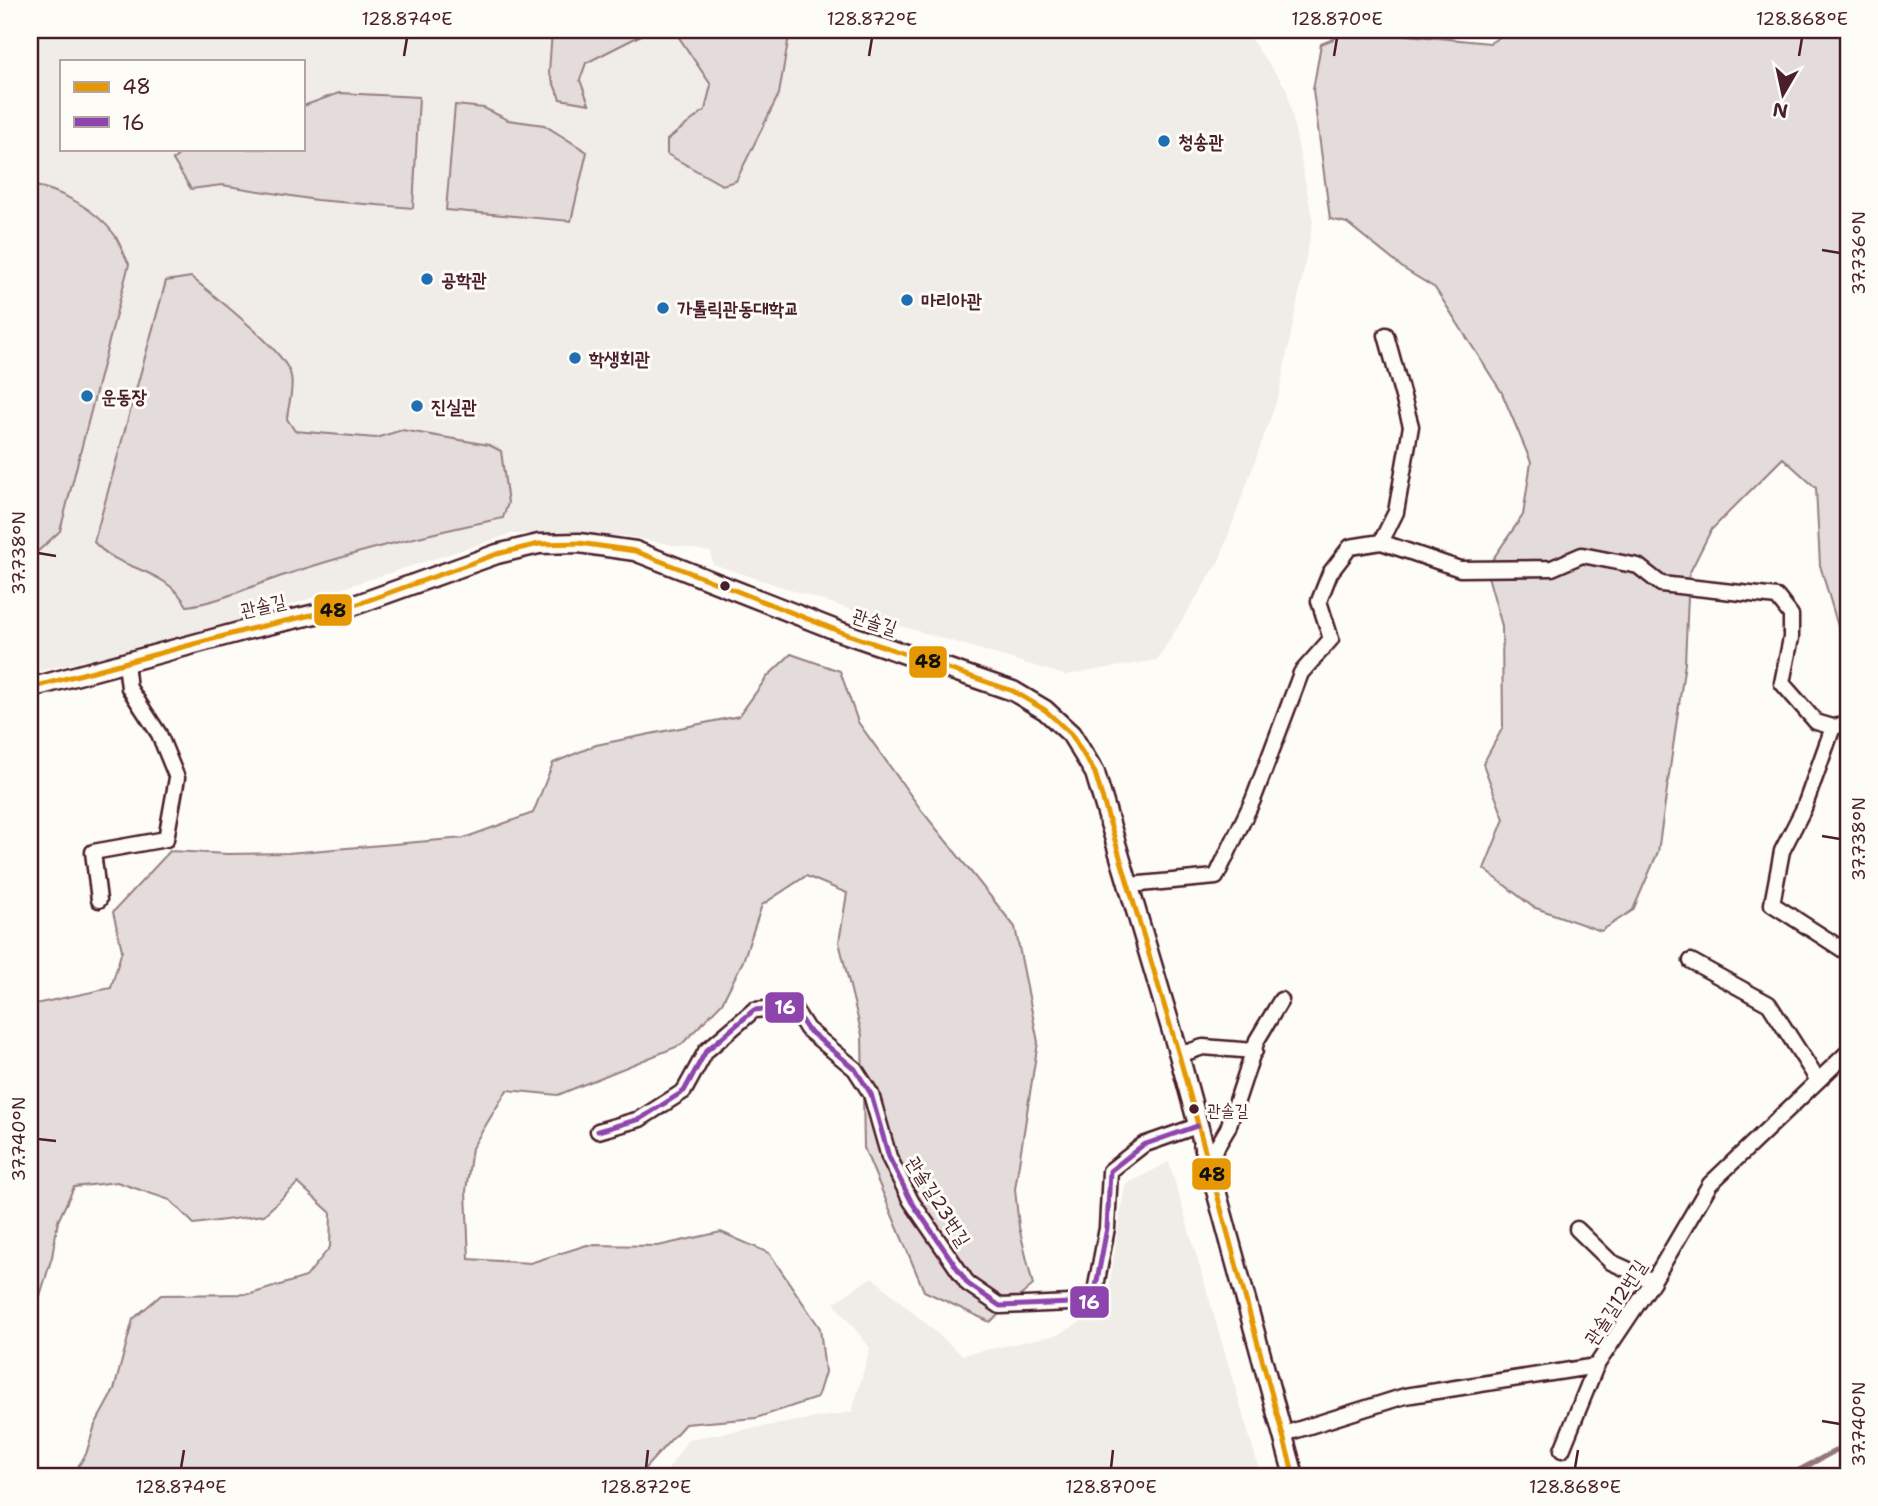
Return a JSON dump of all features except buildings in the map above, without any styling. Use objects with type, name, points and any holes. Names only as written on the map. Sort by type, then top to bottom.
[{"type":"street","points":[[1381,542],[1396,512],[1412,426],[1386,335]]},
{"type":"street","points":[[1129,885],[1216,877],[1254,800],[1301,673],[1331,639],[1319,601],[1330,573],[1350,547],[1381,542],[1460,569],[1552,568],[1582,555],[1639,566],[1661,584],[1777,597],[1791,615],[1791,638],[1782,683],[1816,722],[1833,727],[1848,724]]},
{"type":"street","name":"관솔길","points":[[30,688],[355,605],[454,567],[539,544],[579,543],[635,551],[828,627],[975,675],[1013,691],[1045,710],[1071,734],[1096,773],[1179,1055],[1294,1476]]},
{"type":"street","points":[[99,900],[93,852],[166,839],[177,778],[159,734],[129,688],[126,663]]},
{"type":"street","points":[[1833,727],[1804,808],[1782,850],[1772,904],[1848,953]]},
{"type":"street","points":[[1691,961],[1769,1004],[1817,1079]]},
{"type":"street","points":[[1208,1162],[1228,1128],[1258,1040],[1281,999]]},
{"type":"street","name":"관솔길23번길","points":[[598,1131],[639,1119],[684,1091],[706,1051],[754,1010],[793,1007],[807,1029],[855,1069],[871,1094],[889,1157],[911,1201],[968,1284],[1000,1306],[1093,1302],[1107,1228],[1110,1171],[1143,1145],[1197,1126]]},
{"type":"street","points":[[1179,1055],[1203,1047],[1255,1051]]},
{"type":"street","name":"관솔길12번길","points":[[1284,1434],[1405,1395],[1596,1366],[1653,1282],[1710,1184],[1848,1052]]},
{"type":"street","points":[[1577,1229],[1611,1262],[1653,1282]]},
{"type":"street","points":[[1562,1450],[1596,1366]]},
{"type":"shaded area","name":"가톨릭관동대학교","points":[[30,30],[1244,30],[1287,89],[1313,222],[1279,394],[1219,561],[1157,660],[1065,675],[894,624],[713,564],[711,552],[625,536],[511,534],[193,636],[30,673]]},
{"type":"shaded area","points":[[543,30],[651,30],[586,63],[580,80],[589,104],[560,99],[549,72],[552,31]]},
{"type":"shaded area","points":[[674,30],[790,30],[779,94],[736,181],[722,185],[667,154],[667,140],[705,110],[711,85]]},
{"type":"shaded area","points":[[1355,30],[1490,43],[1511,30],[1848,30],[1848,645],[1842,640],[1820,565],[1816,488],[1783,458],[1711,530],[1689,574],[1685,663],[1658,852],[1633,910],[1601,931],[1533,907],[1484,869],[1504,819],[1483,764],[1503,727],[1502,626],[1486,569],[1523,515],[1531,462],[1502,393],[1435,288],[1404,269],[1347,223],[1330,219],[1313,90],[1321,44]]},
{"type":"shaded area","points":[[339,93],[419,97],[413,208],[316,200],[222,185],[191,189],[173,160],[184,150],[304,150],[304,106]]},
{"type":"shaded area","points":[[455,105],[484,108],[508,120],[544,125],[587,152],[571,221],[446,210]]},
{"type":"shaded area","points":[[30,185],[65,196],[97,216],[114,234],[129,264],[60,531],[36,553],[30,554]]},
{"type":"shaded area","points":[[191,277],[247,324],[277,353],[286,366],[292,381],[287,419],[295,431],[376,438],[402,430],[489,445],[501,451],[508,503],[503,518],[362,552],[306,568],[222,598],[187,606],[166,583],[105,552],[94,542],[166,281]]},
{"type":"shaded area","points":[[791,654],[840,671],[858,722],[922,811],[1015,927],[1038,1042],[1015,1189],[1019,1227],[1033,1285],[990,1322],[924,1291],[864,1148],[862,1035],[839,942],[847,893],[806,876],[762,905],[743,961],[722,1003],[681,1045],[558,1095],[507,1090],[472,1148],[466,1191],[469,1259],[530,1263],[587,1245],[658,1246],[721,1232],[769,1253],[820,1328],[825,1372],[817,1398],[756,1418],[685,1424],[638,1476],[72,1476],[86,1454],[95,1425],[114,1390],[133,1319],[161,1295],[251,1294],[306,1277],[330,1247],[331,1213],[298,1183],[264,1215],[194,1224],[170,1200],[117,1182],[74,1187],[58,1221],[52,1257],[30,1328],[30,1005],[111,988],[122,950],[113,912],[170,851],[288,853],[464,838],[533,813],[553,763],[596,745],[739,716],[767,677]]},
{"type":"shaded area","points":[[1169,1162],[1261,1476],[664,1476],[688,1439],[852,1412],[870,1348],[834,1303],[872,1277],[962,1355],[1060,1334],[1106,1308],[1125,1185]]},
{"type":"waterway","points":[[1788,1476],[1848,1444]]},
{"type":"transit line","name":"48","points":[[30,688],[250,629],[355,605],[497,554],[539,544],[579,543],[635,551],[841,632],[1013,691],[1045,710],[1071,734],[1095,773],[1179,1055],[1294,1476]]},
{"type":"transit line","name":"16","points":[[598,1131],[640,1119],[684,1091],[706,1051],[754,1010],[793,1007],[807,1029],[855,1069],[871,1094],[889,1157],[911,1201],[968,1284],[1000,1306],[1093,1302],[1107,1228],[1110,1171],[1143,1145],[1197,1126]]},
{"type":"place","name":"청송관","points":[[1164,141]]},
{"type":"place","name":"공학관","points":[[427,279]]},
{"type":"place","name":"마리아관","points":[[907,300]]},
{"type":"place","name":"가톨릭관동대학교","points":[[663,308]]},
{"type":"place","name":"학생회관","points":[[575,358]]},
{"type":"place","name":"운동장","points":[[87,396]]},
{"type":"place","name":"진실관","points":[[417,406]]},
{"type":"place","name":"관솔길","points":[[1194,1109]]}]
